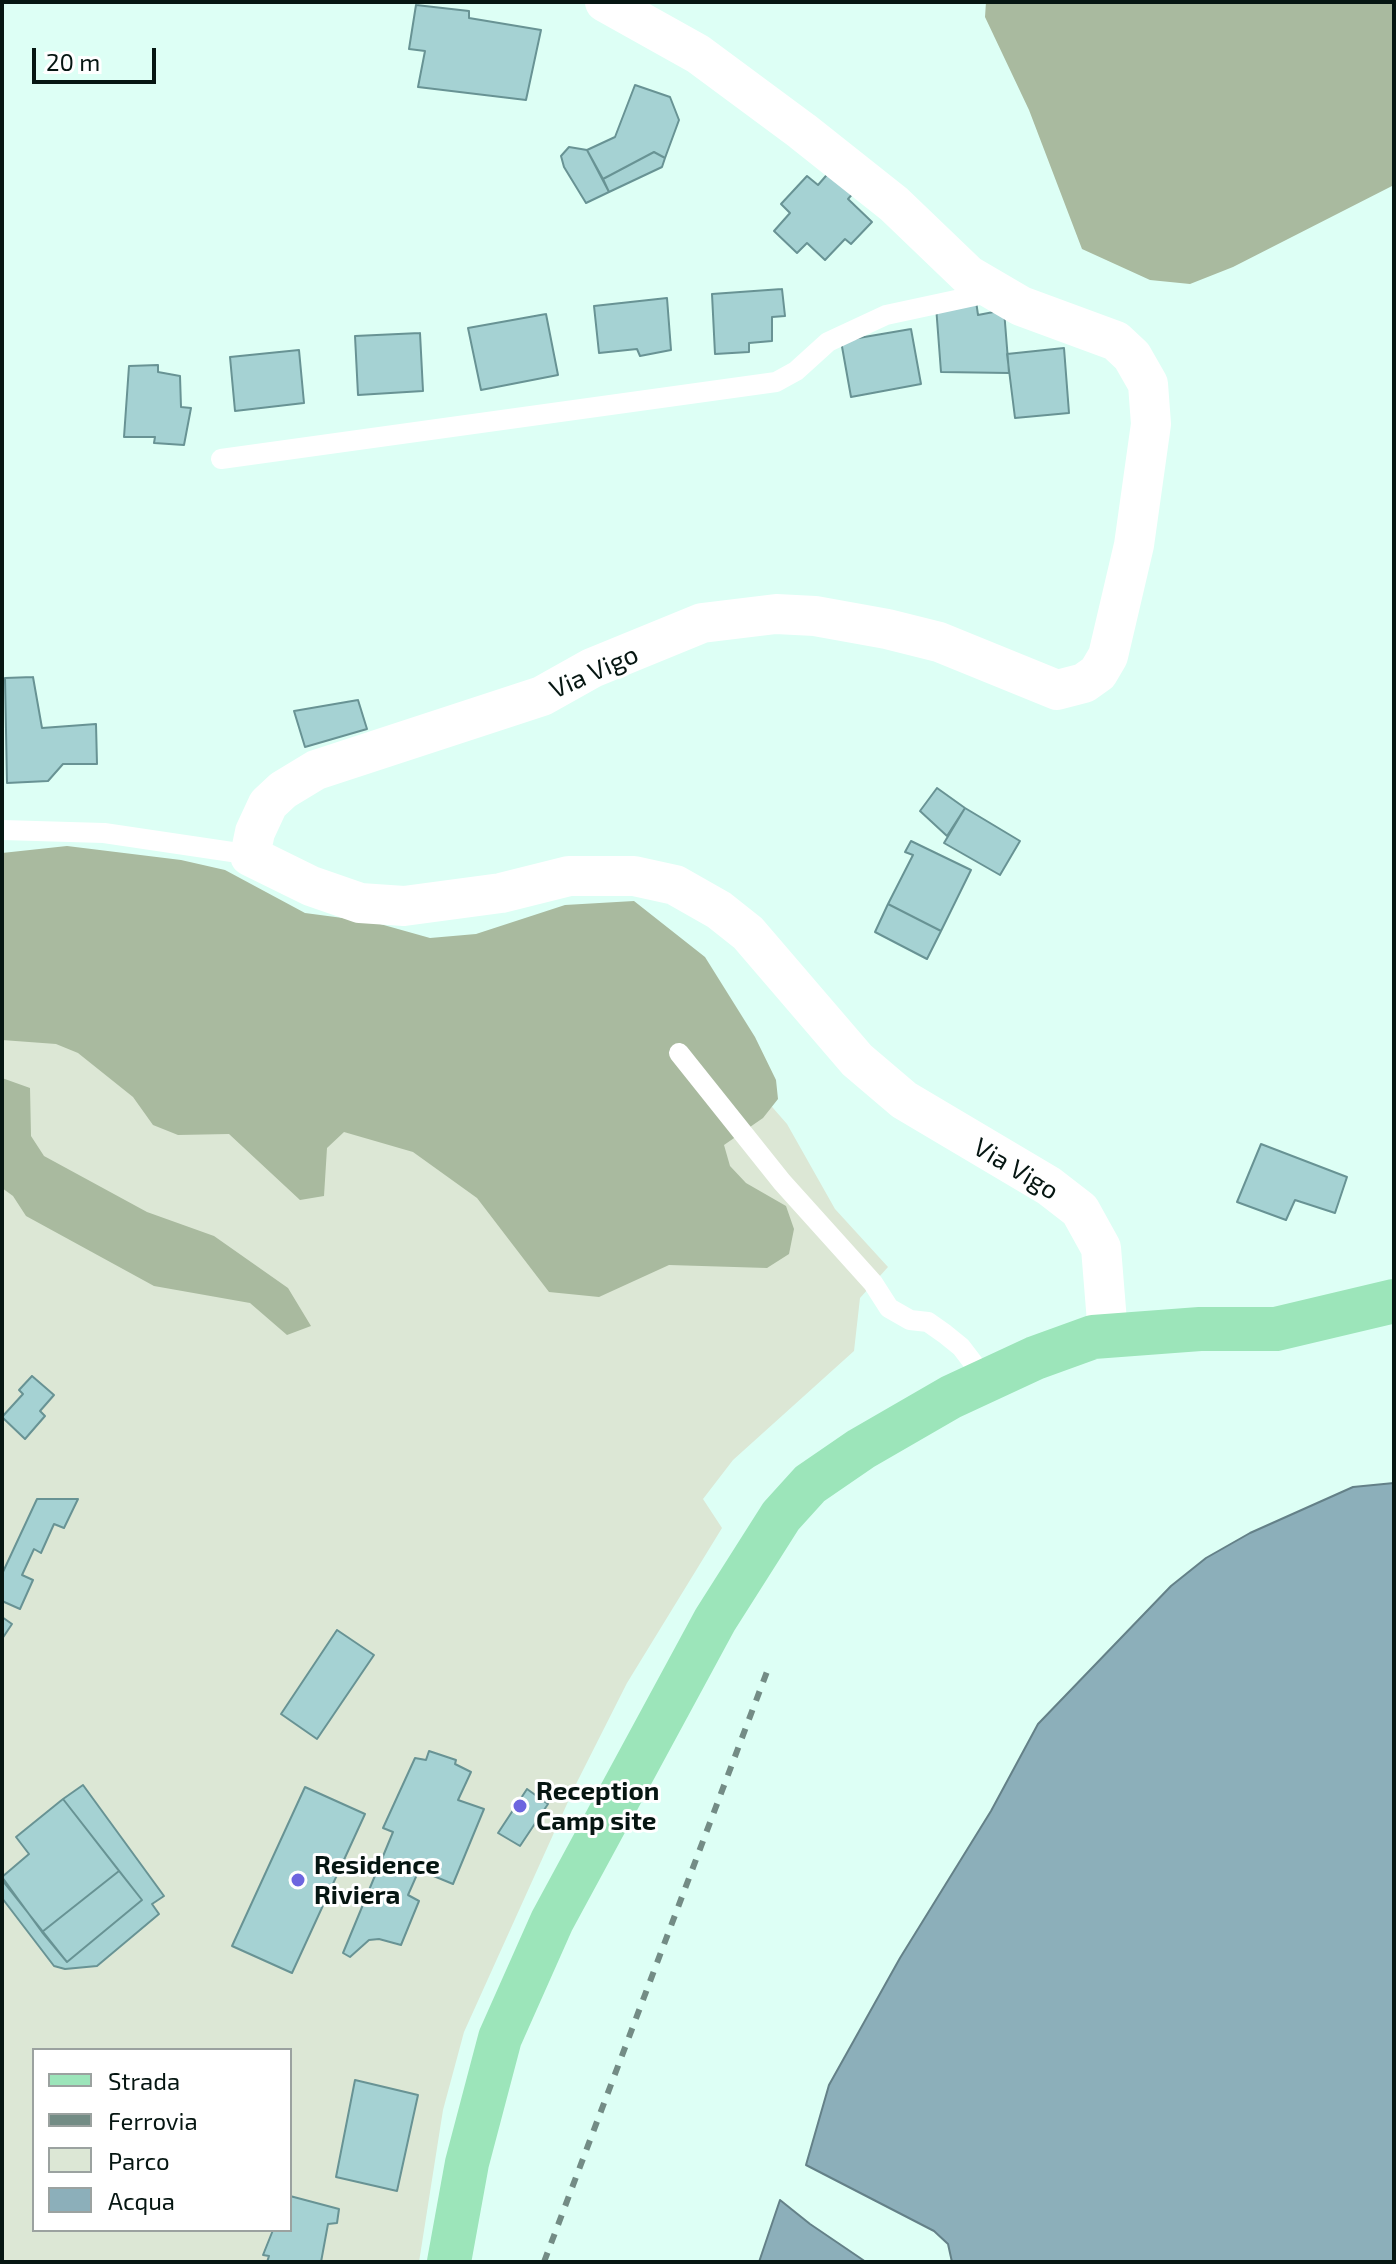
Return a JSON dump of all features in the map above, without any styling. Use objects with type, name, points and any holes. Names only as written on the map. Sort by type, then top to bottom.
[{"type":"main road","points":[[449,2262],[467,2163],[500,2038],[581,1867],[754,1555],[781,1516],[810,1484],[861,1449],[951,1397],[1035,1358],[1100,1336],[1276,1329],[1394,1301]]},
{"type":"street","name":"Via Vigo","points":[[605,2],[636,17],[721,71],[883,195],[968,275],[1021,306],[1116,341],[1132,356],[1148,384],[1151,424],[1134,545],[1108,656],[1091,678],[1077,688],[1057,690],[939,642],[815,616],[776,614],[702,623],[592,668],[542,696],[316,770],[283,790],[268,804],[241,854],[311,886],[360,903],[404,906],[487,895],[569,876],[634,876],[675,885],[719,910],[748,933],[848,1050],[904,1100],[1049,1186],[1080,1210],[1101,1248],[1100,1336]]},
{"type":"lane","points":[[221,459],[776,382],[796,371],[828,342],[886,315],[995,291]]},
{"type":"lane","points":[[2,830],[104,833],[241,854]]},
{"type":"lane","points":[[679,1053],[782,1182],[873,1283],[889,1308],[910,1320],[928,1322],[945,1334],[961,1347],[987,1381]]},
{"type":"green space","points":[[986,2],[1394,2],[1394,185],[1233,267],[1190,284],[1150,280],[1082,249],[1029,110],[985,17]]},
{"type":"green space","points":[[67,846],[181,860],[225,870],[305,913],[373,922],[430,938],[476,934],[565,905],[634,901],[705,957],[755,1037],[776,1080],[778,1099],[763,1118],[724,1145],[730,1166],[746,1183],[786,1206],[794,1229],[789,1254],[767,1268],[669,1265],[599,1297],[549,1292],[477,1198],[413,1152],[344,1132],[327,1148],[324,1196],[300,1200],[229,1134],[178,1135],[153,1125],[133,1097],[78,1053],[56,1044],[2,1040],[2,853]]},
{"type":"green space","points":[[2,892],[691,1014],[787,1124],[835,1209],[888,1267],[860,1298],[854,1351],[733,1460],[703,1499],[722,1528],[627,1683],[576,1784],[464,2032],[443,2110],[419,2262],[2,2262]]},
{"type":"green space","points":[[2,1078],[30,1088],[31,1136],[44,1156],[147,1212],[214,1236],[288,1288],[311,1326],[287,1335],[250,1303],[154,1286],[26,1216],[13,1196],[2,1188]]},
{"type":"water","points":[[1394,1483],[1394,2262],[952,2262],[948,2244],[934,2231],[806,2165],[829,2085],[900,1958],[991,1811],[1038,1724],[1171,1586],[1206,1558],[1250,1533],[1353,1487]]},
{"type":"water","points":[[780,2200],[810,2224],[866,2262],[759,2262]]},
{"type":"building","points":[[416,5],[469,11],[469,18],[541,30],[526,100],[418,87],[425,51],[409,49]]},
{"type":"building","points":[[635,85],[670,97],[679,120],[665,158],[654,152],[603,179],[587,150],[615,137]]},
{"type":"building","points":[[569,147],[587,150],[609,192],[586,203],[564,167],[561,156]]},
{"type":"building","points":[[654,152],[665,158],[662,167],[609,192],[603,179]]},
{"type":"building","points":[[832,169],[855,191],[848,199],[872,222],[851,244],[845,239],[825,260],[807,243],[797,253],[774,231],[790,213],[781,204],[807,176],[818,185]]},
{"type":"building","points":[[782,289],[785,316],[772,317],[772,341],[749,343],[749,352],[715,354],[712,294]]},
{"type":"building","points":[[667,298],[671,350],[640,356],[637,349],[599,353],[594,306]]},
{"type":"building","points":[[976,301],[978,315],[1004,310],[1009,373],[941,372],[936,306]]},
{"type":"building","points":[[546,314],[558,375],[481,390],[468,328]]},
{"type":"building","points":[[911,329],[921,384],[851,397],[841,341]]},
{"type":"building","points":[[420,333],[423,391],[358,395],[355,336]]},
{"type":"building","points":[[1064,348],[1069,413],[1015,418],[1007,354]]},
{"type":"building","points":[[299,350],[304,403],[235,411],[230,357]]},
{"type":"building","points":[[158,365],[158,372],[180,376],[181,407],[191,408],[184,445],[154,443],[155,437],[124,437],[129,366]]},
{"type":"building","points":[[33,677],[42,728],[96,724],[97,764],[63,764],[48,781],[7,783],[5,678]]},
{"type":"building","points":[[358,700],[367,729],[305,747],[294,711]]},
{"type":"building","points":[[937,788],[965,808],[947,836],[920,811]]},
{"type":"building","points":[[965,808],[1020,841],[1000,875],[944,843]]},
{"type":"building","points":[[911,841],[971,870],[941,931],[888,904],[913,855],[905,852]]},
{"type":"building","points":[[888,904],[941,931],[927,959],[875,932]]},
{"type":"building","points":[[1261,1144],[1347,1177],[1335,1213],[1295,1200],[1286,1220],[1237,1202]]},
{"type":"building","points":[[32,1376],[54,1395],[40,1411],[45,1416],[25,1439],[2,1417],[23,1394],[19,1390]]},
{"type":"building","points":[[37,1499],[78,1499],[64,1528],[54,1524],[41,1553],[34,1549],[22,1575],[33,1580],[20,1609],[2,1601],[2,1574]]},
{"type":"building","points":[[2,1617],[12,1624],[2,1639]]},
{"type":"building","points":[[337,1630],[374,1655],[317,1739],[281,1714]]},
{"type":"building","points":[[429,1751],[456,1760],[455,1764],[471,1772],[458,1800],[484,1809],[453,1884],[419,1870],[408,1895],[419,1901],[401,1945],[379,1939],[369,1940],[350,1957],[343,1953],[393,1832],[383,1828],[415,1758],[426,1760]]},
{"type":"building","points":[[83,1785],[164,1896],[152,1904],[159,1914],[97,1966],[65,1969],[54,1966],[2,1898],[2,1880],[67,1962],[142,1900],[63,1799]]},
{"type":"building","name":"Residence Riviera","points":[[305,1787],[365,1814],[292,1973],[232,1946]]},
{"type":"building","points":[[527,1789],[548,1804],[520,1846],[498,1833]]},
{"type":"building","points":[[63,1799],[119,1871],[42,1932],[2,1877],[29,1854],[16,1837]]},
{"type":"building","points":[[119,1871],[142,1900],[67,1962],[42,1932]]},
{"type":"building","points":[[355,2080],[418,2095],[397,2191],[336,2177]]},
{"type":"building","points":[[292,2197],[339,2209],[337,2223],[328,2224],[321,2262],[267,2262],[269,2256],[263,2255],[272,2232],[292,2232]]},
{"type":"railway","points":[[544,2262],[768,1669]]},
{"type":"place","name":"Reception Camp site","points":[[520,1806]]},
{"type":"place","name":"Residence Riviera","points":[[298,1880]]}]
